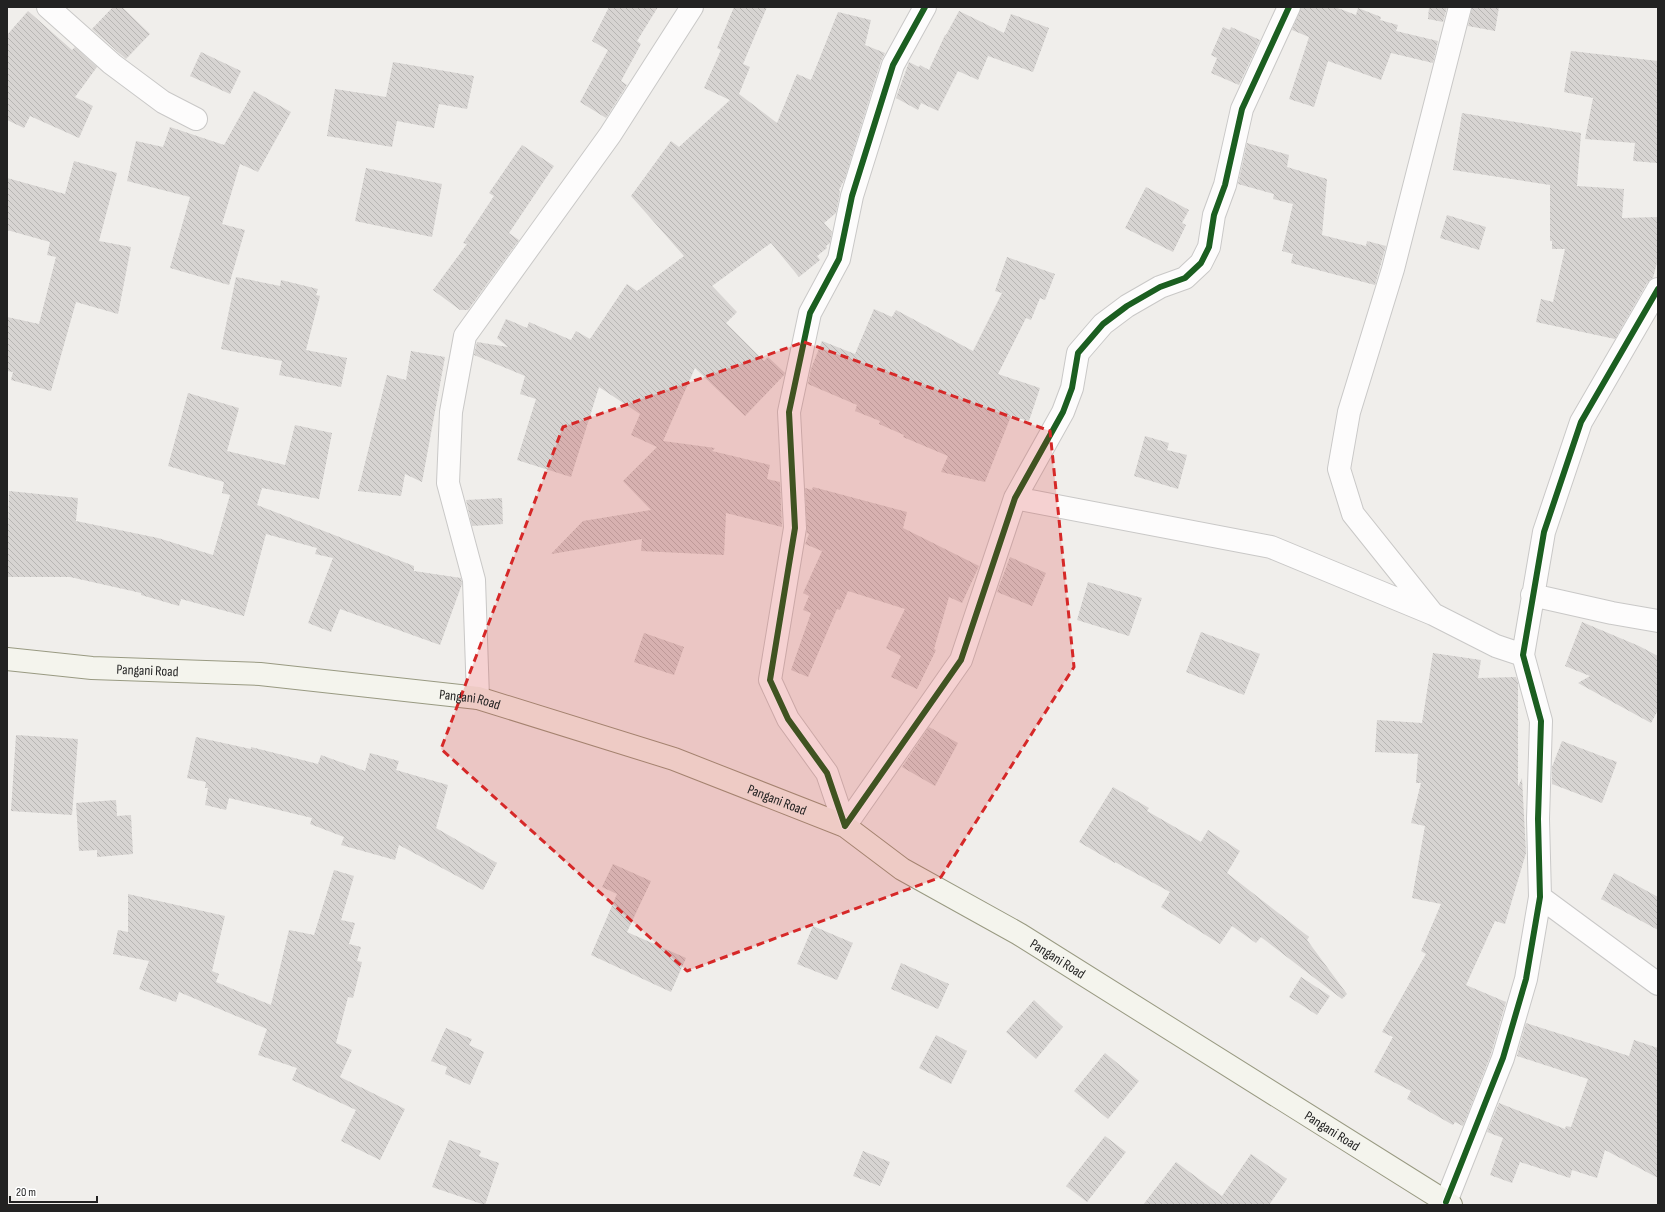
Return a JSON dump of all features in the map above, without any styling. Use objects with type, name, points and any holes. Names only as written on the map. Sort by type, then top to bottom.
[{"type":"main road","name":"Pangani Road","points":[[7,659],[92,668],[260,674],[478,698],[674,759],[845,826],[902,869],[1019,934],[1449,1203]]},
{"type":"street","points":[[48,7],[117,68],[163,102],[196,119]]},
{"type":"street","points":[[478,698],[474,580],[448,483],[451,412],[465,336],[610,135],[692,7]]},
{"type":"street","points":[[845,826],[827,773],[788,720],[770,680],[796,528],[789,412],[810,313],[839,259],[852,196],[893,65],[925,7]]},
{"type":"street","points":[[845,826],[961,660],[1015,498],[1063,412],[1072,388],[1078,353],[1102,324],[1127,306],[1160,287],[1185,278],[1201,263],[1209,247],[1214,215],[1225,185],[1242,109],[1289,7]]},
{"type":"street","points":[[1433,614],[1353,514],[1339,469],[1350,412],[1393,268],[1460,7]]},
{"type":"street","points":[[1449,1203],[1503,1058],[1526,979],[1540,897],[1538,819],[1541,721],[1523,655],[1544,532],[1581,422],[1658,289]]},
{"type":"street","points":[[1015,498],[1271,547],[1433,614],[1496,646],[1523,655]]},
{"type":"street","points":[[1532,596],[1658,621]]},
{"type":"street","points":[[1540,897],[1658,984]]},
{"type":"highlighted area","points":[[804,342],[1050,431],[1074,667],[941,877],[687,971],[441,749],[563,427]]},
{"type":"building","points":[[113,7],[122,7],[150,34],[126,59],[92,29]]},
{"type":"building","points":[[609,7],[658,7],[637,41],[641,44],[621,81],[627,85],[606,118],[580,102],[608,50],[592,41]]},
{"type":"building","points":[[734,7],[767,7],[743,64],[750,67],[739,94],[777,123],[797,74],[811,80],[838,12],[871,20],[865,45],[885,53],[881,61],[845,178],[839,190],[840,192],[836,213],[824,223],[832,232],[830,243],[826,246],[827,248],[817,256],[820,260],[799,277],[771,243],[712,286],[737,312],[726,323],[764,361],[768,357],[785,373],[784,375],[745,416],[695,368],[663,441],[715,448],[712,451],[770,465],[767,479],[780,482],[782,527],[726,513],[724,555],[641,551],[642,539],[551,554],[583,521],[651,510],[623,481],[657,447],[631,435],[640,414],[599,387],[571,477],[517,460],[536,399],[520,394],[525,376],[474,355],[477,342],[508,347],[497,338],[506,319],[527,328],[529,322],[571,340],[576,331],[590,339],[627,284],[637,291],[684,256],[631,196],[671,141],[679,147],[730,100],[704,88],[721,50],[717,48]]},
{"type":"building","points":[[1301,7],[1335,7],[1356,15],[1358,8],[1381,17],[1380,20],[1398,25],[1396,31],[1438,41],[1433,63],[1391,53],[1381,80],[1328,61],[1314,107],[1289,99],[1309,37],[1292,30]]},
{"type":"building","points":[[1429,7],[1447,7],[1443,22],[1428,19]]},
{"type":"building","points":[[1472,7],[1499,7],[1495,31],[1468,26]]},
{"type":"building","points":[[28,11],[72,50],[75,47],[97,67],[75,97],[93,106],[79,138],[30,116],[24,128],[7,120],[7,35]]},
{"type":"building","points":[[959,11],[1004,33],[1011,14],[1049,28],[1033,72],[988,56],[978,80],[958,71],[938,111],[921,103],[918,110],[896,98],[909,62],[919,67],[920,65],[929,70],[945,35]]},
{"type":"building","points":[[1223,27],[1230,30],[1231,27],[1260,40],[1239,85],[1211,73],[1217,58],[1211,55]]},
{"type":"building","points":[[1571,51],[1658,61],[1657,163],[1633,161],[1635,143],[1585,139],[1593,98],[1564,92]]},
{"type":"building","points":[[201,52],[241,71],[230,94],[190,76]]},
{"type":"building","points":[[393,62],[474,76],[467,109],[439,104],[434,128],[397,121],[392,147],[327,136],[335,89],[386,97]]},
{"type":"building","points":[[254,91],[291,112],[258,172],[240,164],[222,224],[245,230],[229,285],[170,268],[190,197],[127,181],[136,141],[163,147],[170,127],[224,145]]},
{"type":"building","points":[[1462,113],[1581,133],[1577,186],[1624,189],[1622,218],[1658,217],[1658,259],[1653,278],[1647,283],[1615,339],[1536,322],[1541,299],[1553,302],[1565,249],[1552,249],[1552,241],[1550,241],[1550,185],[1453,170]]},
{"type":"building","points":[[1247,143],[1289,155],[1287,167],[1327,179],[1322,235],[1366,246],[1367,241],[1386,246],[1375,285],[1291,263],[1293,254],[1282,251],[1293,204],[1273,199],[1274,194],[1238,184]]},
{"type":"building","points":[[522,145],[554,166],[509,233],[519,240],[468,310],[460,310],[433,290],[467,244],[463,243],[494,196],[489,193]]},
{"type":"building","points":[[74,161],[117,173],[99,241],[131,247],[118,314],[76,302],[51,391],[11,380],[13,372],[7,371],[7,317],[39,324],[56,257],[47,255],[50,242],[7,230],[7,178],[65,194]]},
{"type":"building","points":[[366,168],[442,184],[432,237],[355,221]]},
{"type":"building","points":[[1146,187],[1189,210],[1182,223],[1186,225],[1173,252],[1125,228]]},
{"type":"building","points":[[1447,215],[1486,227],[1479,250],[1440,238]]},
{"type":"building","points":[[1007,257],[1055,274],[1045,300],[1040,298],[1031,320],[1026,318],[998,374],[1040,388],[1029,421],[1011,416],[985,482],[941,472],[948,456],[903,437],[904,435],[879,424],[880,421],[855,411],[857,405],[808,384],[811,369],[822,341],[855,354],[874,309],[892,317],[896,310],[973,351],[1002,293],[995,291]]},
{"type":"building","points":[[236,277],[280,286],[281,280],[318,289],[316,295],[320,296],[306,350],[347,358],[341,387],[279,375],[282,361],[221,349]]},
{"type":"building","points":[[411,351],[445,357],[422,482],[405,474],[401,496],[358,491],[387,375],[406,380]]},
{"type":"building","points":[[188,393],[239,408],[227,451],[285,465],[295,425],[332,433],[319,499],[262,488],[257,505],[414,566],[414,571],[461,578],[462,584],[440,645],[340,609],[331,632],[308,623],[333,558],[315,554],[317,548],[266,534],[244,616],[181,599],[179,606],[141,595],[141,593],[70,577],[7,577],[9,491],[78,498],[76,521],[158,538],[213,555],[230,495],[222,493],[224,482],[168,466]]},
{"type":"building","points":[[1145,436],[1169,443],[1167,450],[1187,455],[1178,489],[1134,476]]},
{"type":"building","points":[[813,487],[907,512],[903,528],[979,566],[962,603],[949,597],[934,649],[936,650],[917,689],[891,677],[901,656],[886,648],[905,609],[848,591],[840,610],[837,609],[808,677],[791,670],[811,613],[803,610],[809,596],[803,593],[822,551],[805,544],[809,534],[807,533],[805,488],[812,490]]},
{"type":"building","points":[[502,498],[503,524],[472,526],[466,500]]},
{"type":"building","points":[[1010,557],[1046,573],[1032,606],[997,592]]},
{"type":"building","points":[[1088,582],[1142,598],[1129,636],[1077,620]]},
{"type":"building","points":[[1582,622],[1639,646],[1658,656],[1658,710],[1651,723],[1578,683],[1590,676],[1565,666]]},
{"type":"building","points":[[1201,632],[1260,654],[1244,695],[1186,672]]},
{"type":"building","points":[[644,633],[684,647],[674,675],[634,662]]},
{"type":"building","points":[[1433,653],[1481,660],[1478,678],[1516,677],[1518,683],[1518,787],[1522,778],[1526,853],[1505,924],[1495,921],[1466,985],[1506,1002],[1491,1054],[1463,1126],[1455,1122],[1453,1125],[1407,1099],[1411,1091],[1374,1072],[1393,1037],[1382,1032],[1426,954],[1421,951],[1441,904],[1412,898],[1425,826],[1411,823],[1421,783],[1416,783],[1418,754],[1375,752],[1377,720],[1422,723]]},
{"type":"building","points":[[929,727],[958,743],[935,786],[902,767]]},
{"type":"building","points":[[16,735],[78,739],[72,815],[11,811]]},
{"type":"building","points":[[196,737],[251,749],[251,747],[318,764],[321,755],[365,771],[370,753],[399,761],[396,770],[448,785],[436,828],[497,863],[483,890],[399,845],[395,860],[341,845],[344,837],[310,824],[312,818],[229,798],[226,810],[205,805],[208,788],[205,788],[206,782],[187,778]]},
{"type":"building","points":[[1562,741],[1617,762],[1602,803],[1552,784],[1552,767]]},
{"type":"building","points":[[1113,787],[1149,808],[1147,811],[1201,842],[1208,830],[1240,851],[1227,873],[1309,937],[1307,940],[1347,994],[1342,999],[1261,937],[1256,943],[1232,926],[1220,944],[1161,907],[1170,892],[1079,842]]},
{"type":"building","points":[[116,800],[117,816],[131,815],[133,854],[97,857],[97,850],[79,851],[76,803]]},
{"type":"building","points":[[613,864],[651,881],[627,932],[686,958],[671,992],[591,955],[617,894],[602,887]]},
{"type":"building","points":[[334,870],[354,876],[341,920],[355,923],[349,944],[361,947],[357,961],[362,962],[353,998],[348,997],[336,1043],[352,1050],[340,1077],[405,1109],[380,1160],[341,1141],[356,1110],[292,1080],[297,1068],[258,1055],[267,1029],[179,992],[176,1002],[139,989],[149,961],[113,954],[118,930],[128,932],[128,894],[225,916],[212,971],[219,974],[216,982],[271,1005],[289,930],[314,935]]},
{"type":"building","points":[[1614,873],[1658,897],[1658,930],[1601,899]]},
{"type":"building","points":[[813,926],[853,943],[837,980],[797,964]]},
{"type":"building","points":[[901,963],[949,984],[938,1009],[891,989]]},
{"type":"building","points":[[1301,977],[1330,996],[1317,1015],[1289,997]]},
{"type":"building","points":[[1034,1000],[1063,1027],[1036,1059],[1006,1032]]},
{"type":"building","points":[[1526,1023],[1629,1056],[1634,1040],[1658,1048],[1658,1178],[1605,1150],[1597,1178],[1572,1170],[1570,1178],[1520,1162],[1512,1183],[1490,1175],[1503,1138],[1487,1132],[1499,1103],[1565,1129],[1566,1126],[1571,1127],[1588,1079],[1517,1056]]},
{"type":"building","points":[[446,1028],[472,1039],[469,1045],[484,1052],[470,1085],[445,1074],[447,1067],[431,1061]]},
{"type":"building","points":[[936,1035],[967,1051],[951,1084],[919,1068]]},
{"type":"building","points":[[1105,1053],[1139,1081],[1108,1119],[1074,1091]]},
{"type":"building","points":[[1105,1136],[1126,1152],[1087,1202],[1066,1186]]},
{"type":"building","points":[[449,1140],[481,1151],[479,1156],[499,1163],[485,1205],[432,1187]]},
{"type":"building","points":[[863,1151],[890,1162],[880,1186],[853,1176]]},
{"type":"building","points":[[1251,1154],[1287,1179],[1269,1205],[1143,1205],[1176,1162],[1222,1196]]},
{"type":"cycle path","points":[[845,826],[827,773],[788,719],[770,680],[795,528],[789,412],[810,313],[839,259],[852,196],[893,65],[925,7]]},
{"type":"cycle path","points":[[845,826],[961,660],[1015,498],[1063,412],[1072,388],[1078,353],[1103,324],[1127,306],[1160,287],[1185,278],[1201,263],[1209,247],[1214,215],[1225,185],[1242,109],[1289,7]]},
{"type":"cycle path","points":[[1446,1202],[1503,1058],[1526,979],[1540,897],[1538,819],[1541,721],[1523,655],[1544,532],[1581,422],[1658,289]]}]
